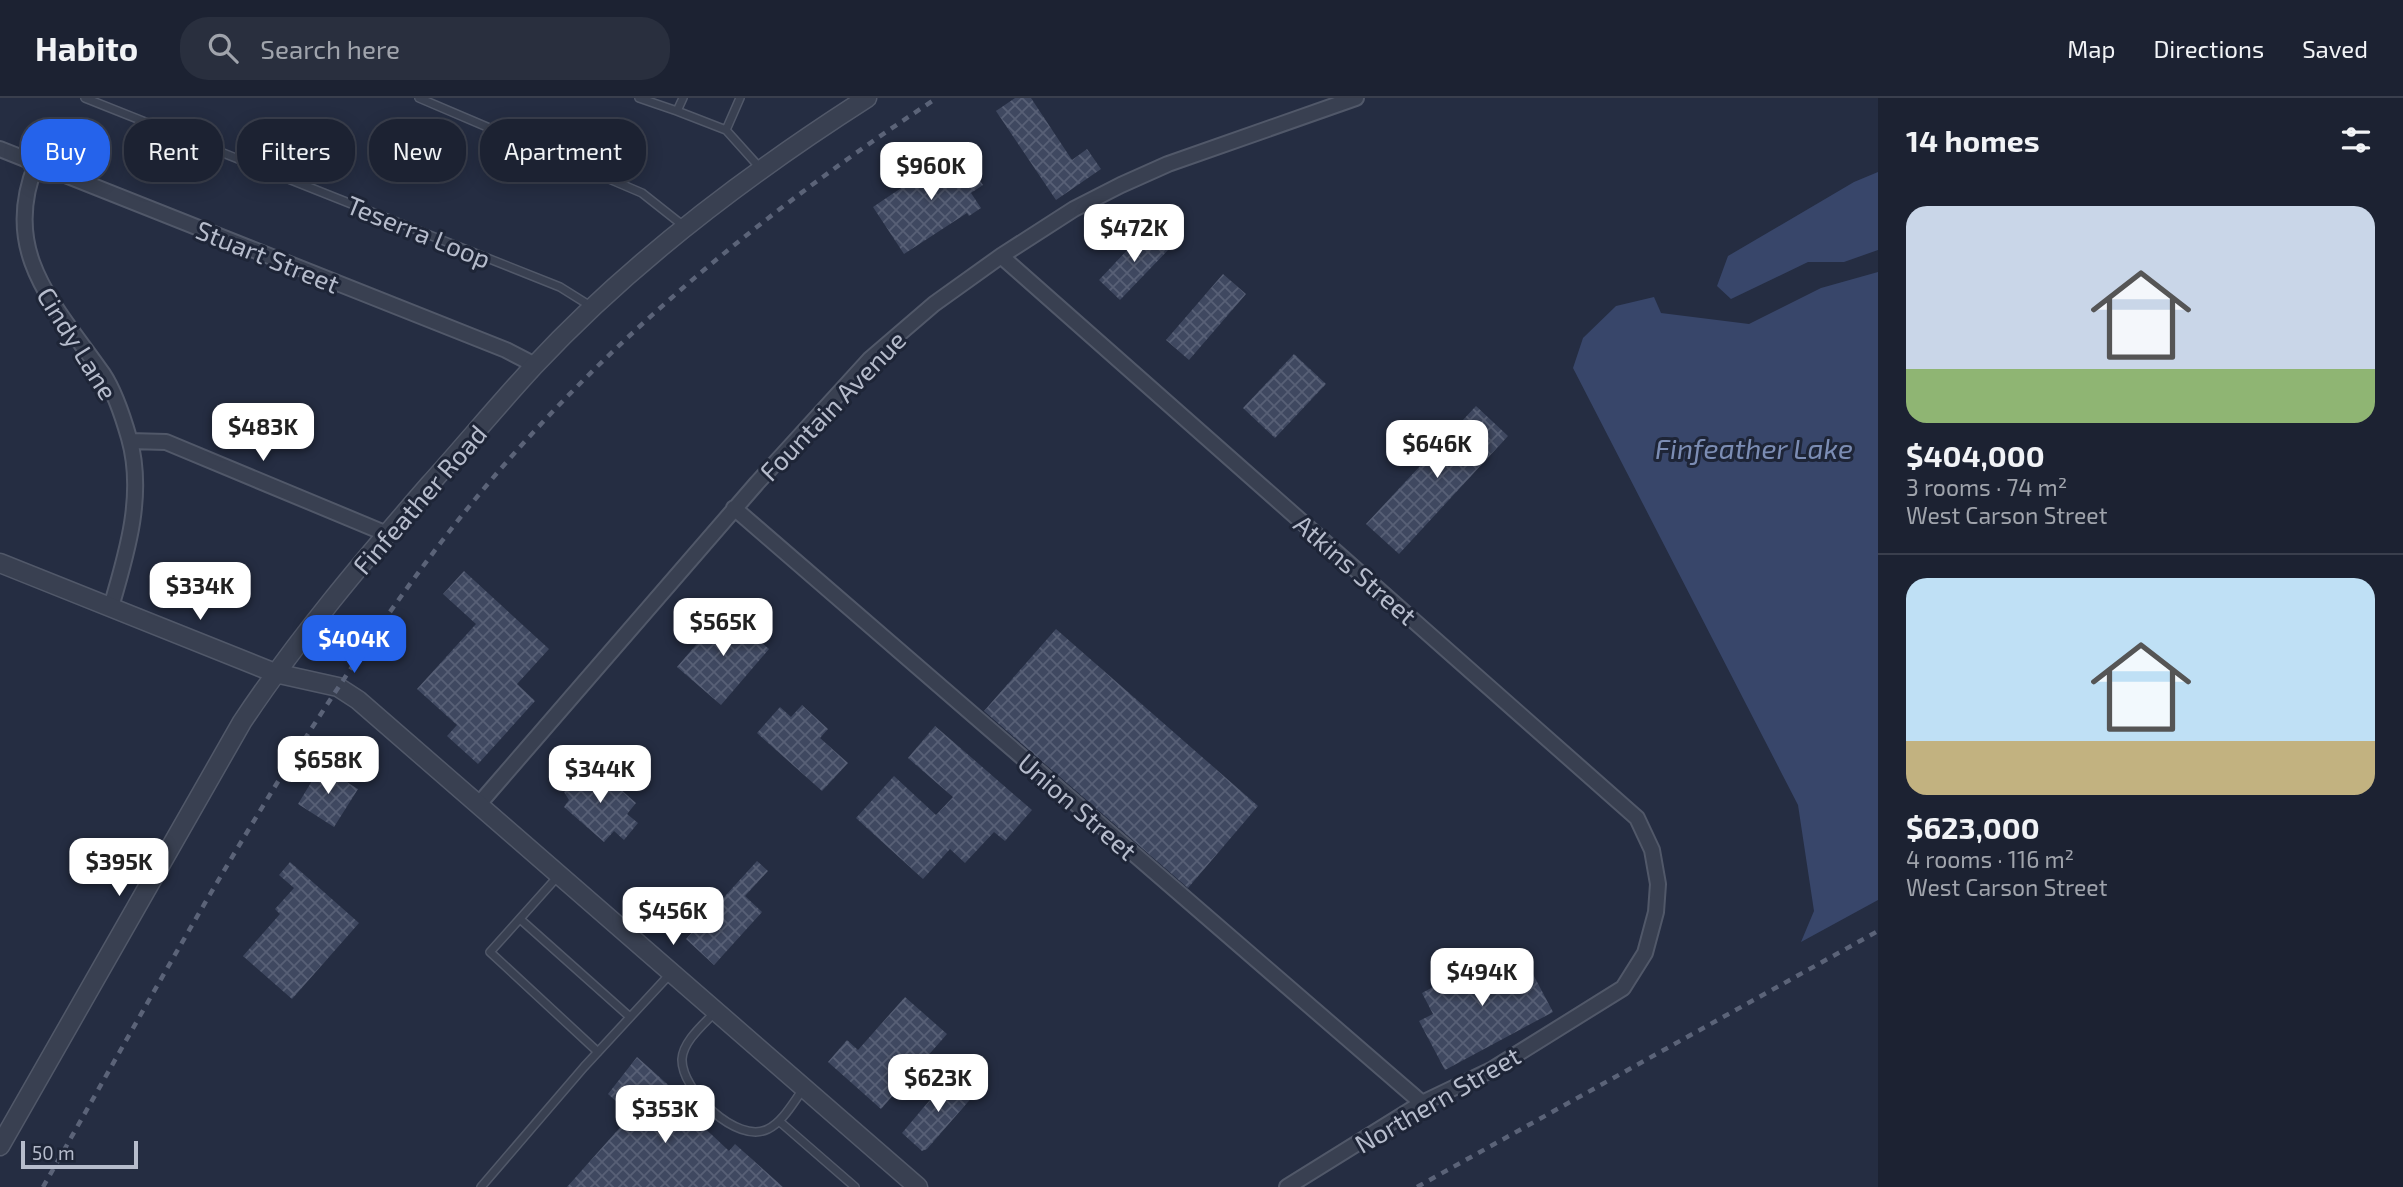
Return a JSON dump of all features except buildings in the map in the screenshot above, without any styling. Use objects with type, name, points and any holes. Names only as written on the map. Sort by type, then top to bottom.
[{"type":"street","name":"Finfeather Road","points":[[0,1146],[243,722],[275,673],[387,534],[535,365],[594,308],[685,228],[762,170],[867,98]]},
{"type":"street","name":"Fountain Avenue","points":[[479,804],[734,508],[870,359],[934,304],[1074,209],[1121,184],[1168,164],[1356,98]]},
{"type":"street","name":"Stuart Street","points":[[0,149],[21,158]]},
{"type":"street","name":"Cindy Lane","points":[[28,182],[21,214],[25,252],[43,291],[104,376],[130,441],[135,485],[133,518],[111,607]]},
{"type":"street","name":"Stuart Street","points":[[81,182],[506,350],[535,365]]},
{"type":"street","name":"Atkins Street","points":[[1001,256],[1637,818],[1652,850],[1658,884],[1656,912]]},
{"type":"street","points":[[130,441],[166,442],[387,534]]},
{"type":"street","name":"Union Street","points":[[734,508],[1422,1103]]},
{"type":"street","points":[[0,562],[275,673],[338,687],[385,721],[918,1187]]},
{"type":"street","name":"Northern Street","points":[[1287,1187],[1422,1103],[1493,1069],[1623,988],[1645,953],[1656,912]]},
{"type":"lane","name":"Teserra Loop","points":[[85,98],[560,287],[594,308]]},
{"type":"lane","points":[[419,98],[642,193],[685,228]]},
{"type":"lane","points":[[639,98],[726,130],[762,170]]},
{"type":"lane","points":[[677,111],[683,98]]},
{"type":"lane","points":[[726,130],[740,98]]},
{"type":"lane","points":[[560,874],[490,952],[598,1052]]},
{"type":"lane","points":[[520,919],[630,1017]]},
{"type":"lane","points":[[481,1187],[598,1052],[672,972]]},
{"type":"lane","points":[[716,1011],[685,1046],[682,1060],[690,1088],[734,1128],[744,1132],[769,1129],[779,1121],[804,1088]]},
{"type":"lane","points":[[779,1121],[855,1187]]},
{"type":"water","points":[[1878,172],[1878,250],[1844,262],[1808,262],[1731,299],[1717,286],[1728,256],[1854,182]]},
{"type":"water","name":"Finfeather Lake","points":[[1878,272],[1878,900],[1801,942],[1814,911],[1798,805],[1573,368],[1583,338],[1616,306],[1654,297],[1661,313],[1749,324],[1821,288]]},
{"type":"railway","points":[[43,1187],[184,939],[281,776],[386,617],[494,476],[550,414],[671,298],[801,193],[937,98]]},
{"type":"railway","points":[[1417,1187],[1878,931]]}]
